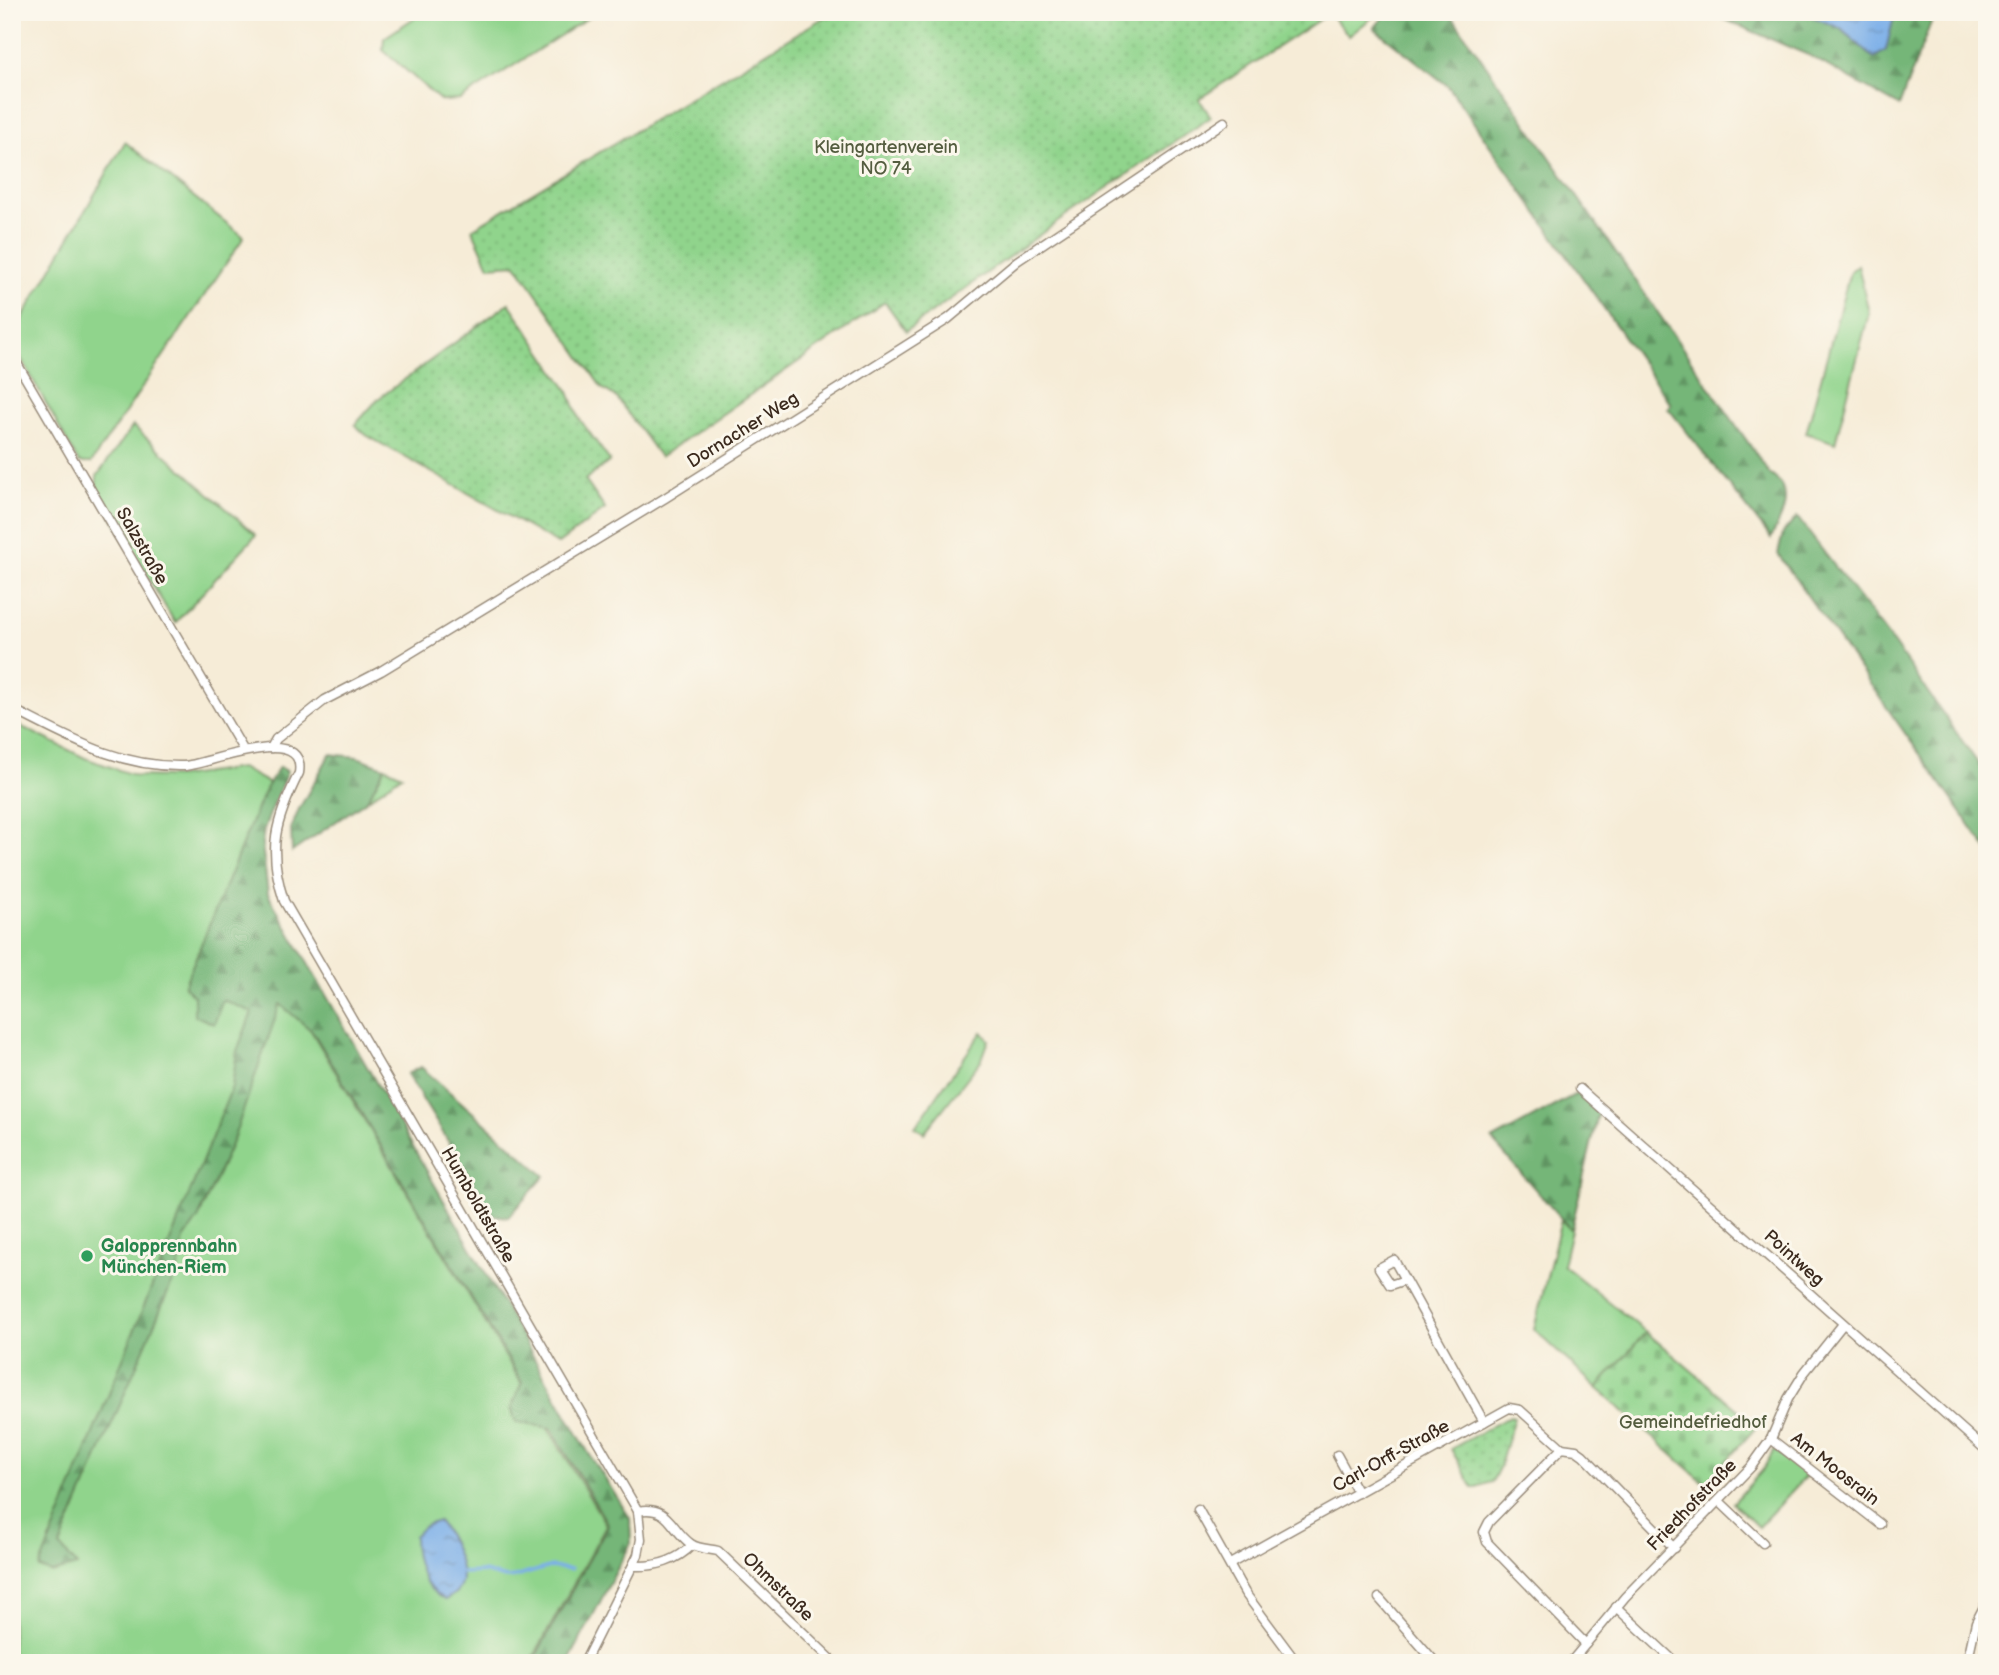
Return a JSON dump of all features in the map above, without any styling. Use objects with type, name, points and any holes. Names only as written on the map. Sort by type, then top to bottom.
[{"type":"street","name":"Dornacher Weg","points":[[271,748],[275,739],[325,700],[382,671],[665,498],[948,319],[1017,261],[1224,122]]},
{"type":"street","name":"Salzstraße","points":[[12,355],[244,751]]},
{"type":"street","points":[[12,709],[92,749],[148,765],[187,766],[244,751],[271,748]]},
{"type":"street","name":"Humboldtstraße","points":[[271,748],[290,751],[298,757],[300,764],[276,831],[276,877],[284,901],[638,1511],[641,1539],[638,1555],[584,1663]]},
{"type":"street","name":"Pointweg","points":[[1580,1089],[1987,1451]]},
{"type":"street","points":[[1405,1280],[1484,1422]]},
{"type":"street","name":"Friedhofstraße","points":[[1570,1663],[1616,1607],[1751,1466],[1771,1439],[1788,1399],[1804,1373],[1843,1324]]},
{"type":"street","name":"Carl-Orff-Straße","points":[[1230,1564],[1509,1408],[1520,1410],[1562,1448],[1576,1450],[1583,1455],[1674,1548]]},
{"type":"street","name":"Am Moosrain","points":[[1771,1439],[1880,1524]]},
{"type":"street","points":[[1562,1448],[1489,1522],[1484,1532],[1485,1538],[1586,1644]]},
{"type":"street","points":[[1337,1455],[1358,1493]]},
{"type":"street","points":[[1718,1501],[1763,1543]]},
{"type":"street","name":"Ohmstraße","points":[[638,1511],[653,1509],[660,1512],[692,1545],[718,1551],[835,1663]]},
{"type":"street","points":[[1198,1509],[1245,1593],[1297,1663]]},
{"type":"street","points":[[633,1566],[651,1566],[678,1557],[692,1545]]},
{"type":"street","points":[[1379,1598],[1436,1663]]},
{"type":"street","points":[[1967,1663],[1976,1622],[1987,1601]]},
{"type":"street","points":[[1616,1607],[1675,1662]]},
{"type":"green space","points":[[423,12],[597,12],[460,100],[441,101],[383,50],[384,38]]},
{"type":"green space","name":"Kleingartenverein NO 74","points":[[833,12],[1328,14],[1199,99],[1211,117],[1059,221],[906,331],[885,302],[660,457],[616,397],[602,388],[516,264],[489,266],[472,229]]},
{"type":"green space","points":[[1328,12],[1379,12],[1349,36]]},
{"type":"green space","points":[[1388,12],[1449,12],[1770,474],[1781,485],[1784,506],[1771,538],[1668,408],[1671,404],[1448,86],[1374,28]]},
{"type":"green space","points":[[1707,12],[1801,12],[1840,28],[1874,58],[1886,50],[1895,12],[1935,12],[1899,106],[1808,55]]},
{"type":"green space","points":[[125,142],[244,237],[91,463],[79,463],[12,342],[12,336]]},
{"type":"green space","points":[[1858,265],[1869,313],[1835,443],[1806,433],[1850,272]]},
{"type":"green space","points":[[509,303],[569,392],[579,418],[610,461],[585,480],[605,509],[558,544],[366,435],[355,425],[378,399]]},
{"type":"green space","points":[[133,426],[256,535],[175,623],[96,489],[97,476]]},
{"type":"green space","points":[[1797,517],[1889,637],[1987,776],[1987,849],[1778,554],[1783,533]]},
{"type":"green space","points":[[12,722],[85,758],[136,776],[178,777],[241,768],[274,786],[251,862],[261,947],[606,1525],[530,1663],[12,1663]]},
{"type":"green space","points":[[330,754],[357,757],[385,767],[367,800],[292,852],[291,829],[299,809]]},
{"type":"green space","points":[[279,767],[287,771],[264,829],[262,844],[268,894],[588,1452],[630,1518],[631,1543],[568,1663],[532,1663],[608,1525],[551,1428],[516,1422],[511,1409],[522,1382],[313,1032],[280,1004],[233,1140],[198,1219],[184,1239],[179,1266],[60,1546],[77,1566],[52,1573],[39,1568],[232,1087],[237,1051],[252,1012],[223,1000],[214,1024],[194,1015],[194,996],[184,986],[263,794]]},
{"type":"green space","points":[[385,767],[402,775],[367,800]]},
{"type":"green space","points":[[982,1032],[989,1040],[982,1059],[924,1133],[915,1127]]},
{"type":"green space","points":[[421,1067],[545,1176],[508,1217],[493,1215],[407,1074]]},
{"type":"green space","points":[[1578,1093],[1599,1111],[1571,1230],[1492,1140]]},
{"type":"green space","points":[[1561,1220],[1571,1230],[1563,1265],[1646,1332],[1597,1388],[1534,1329]]},
{"type":"green space","name":"Gemeindefriedhof","points":[[1646,1332],[1757,1426],[1706,1484],[1597,1388]]},
{"type":"green space","points":[[1510,1416],[1514,1417],[1500,1466],[1492,1482],[1473,1488],[1451,1449]]},
{"type":"green space","points":[[1774,1450],[1807,1475],[1758,1527],[1733,1503],[1762,1471]]},
{"type":"water","points":[[1801,12],[1895,12],[1886,50],[1874,58],[1840,28]]},
{"type":"water","points":[[438,1521],[456,1551],[462,1577],[458,1589],[445,1600],[425,1581],[414,1545],[414,1536],[424,1526]]},
{"type":"waterway","points":[[461,1573],[483,1572],[506,1578],[549,1567],[571,1569]]},
{"type":"place","name":"Galopprennbahn München-Riem","points":[[87,1256]]}]
